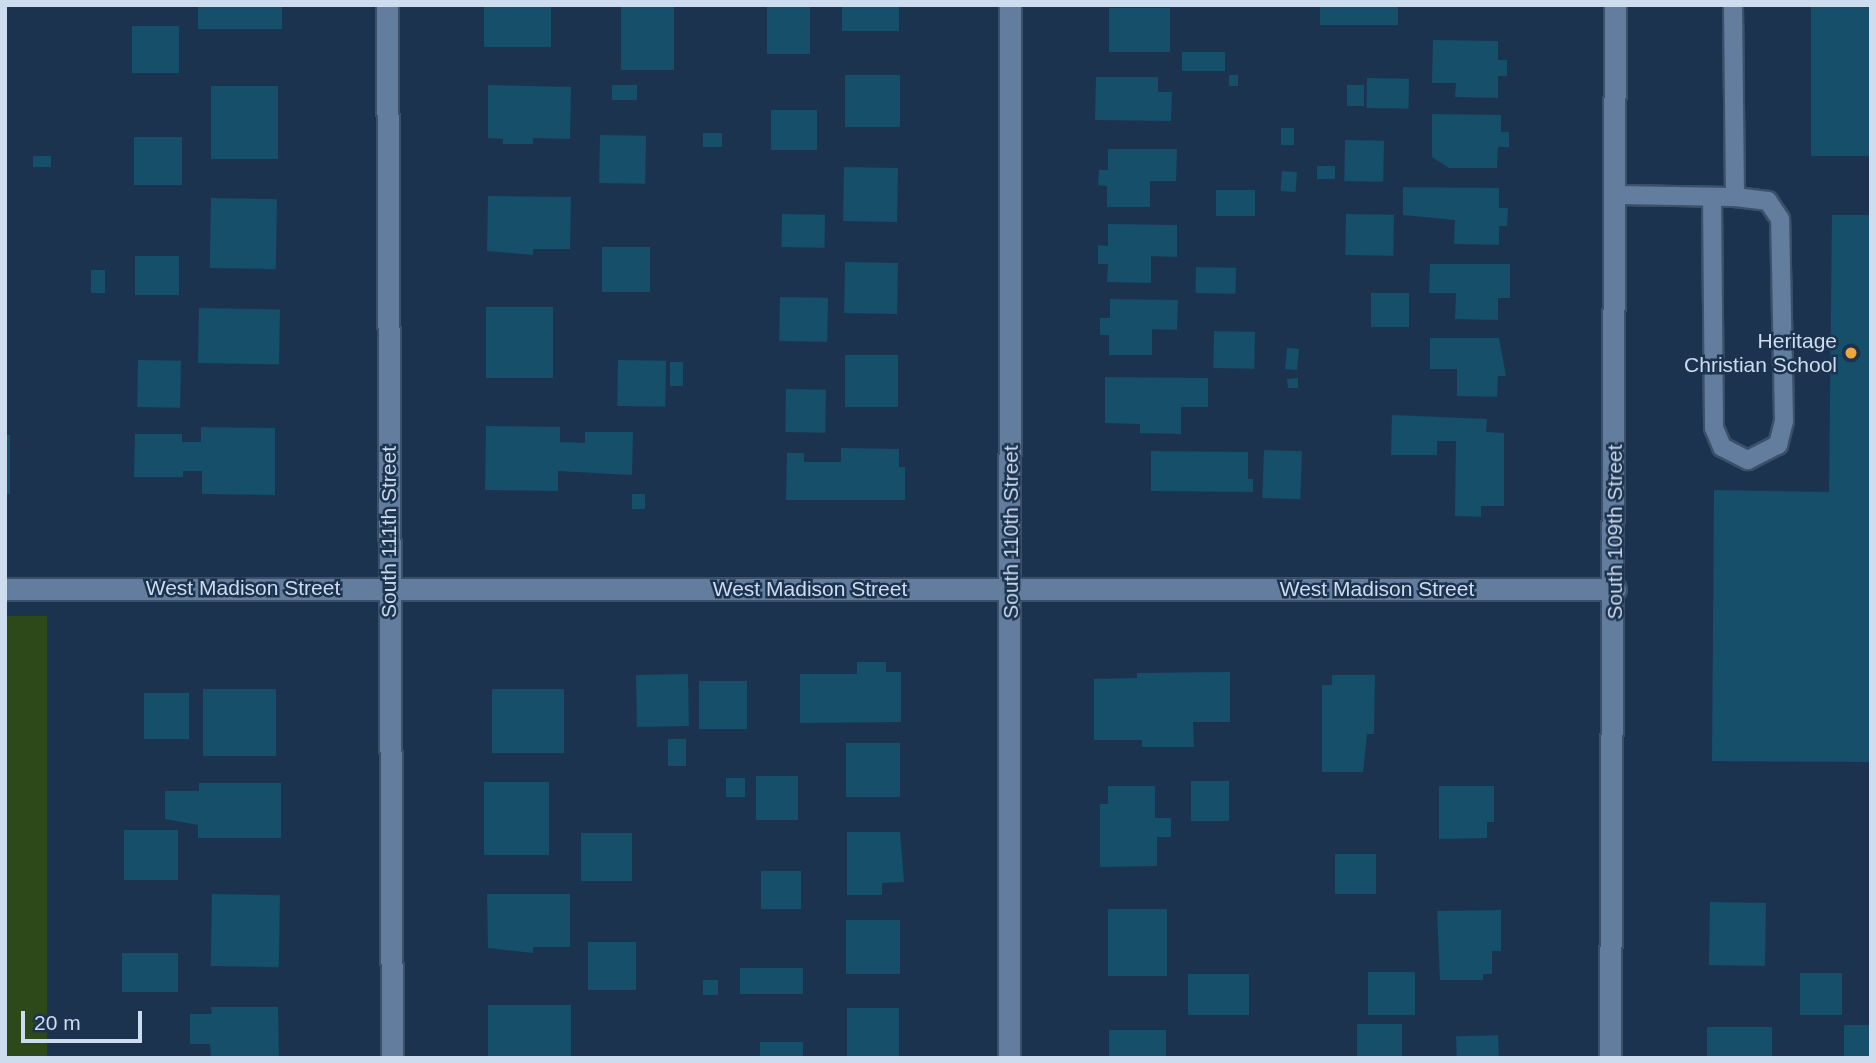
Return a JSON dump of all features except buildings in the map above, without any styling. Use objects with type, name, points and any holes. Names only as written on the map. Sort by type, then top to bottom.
[{"type":"street","name":"South 111th Street","points":[[387,5],[392,1058]]},
{"type":"street","name":"South 110th Street","points":[[1009,1058],[1012,590],[1010,5]]},
{"type":"street","name":"South 109th Street","points":[[1610,1058],[1615,589],[1615,5]]},
{"type":"street","name":"West Madison Street","points":[[5,589],[1615,589]]},
{"type":"lane","points":[[1733,5],[1735,197]]},
{"type":"lane","points":[[1615,195],[1735,197],[1768,201],[1780,219],[1784,421],[1778,445],[1748,460],[1722,447],[1714,428],[1712,197]]},
{"type":"green space","points":[[5,616],[47,616],[47,1058],[5,1058]]},
{"type":"place","name":"Heritage Christian School","points":[[1851,353]]}]
